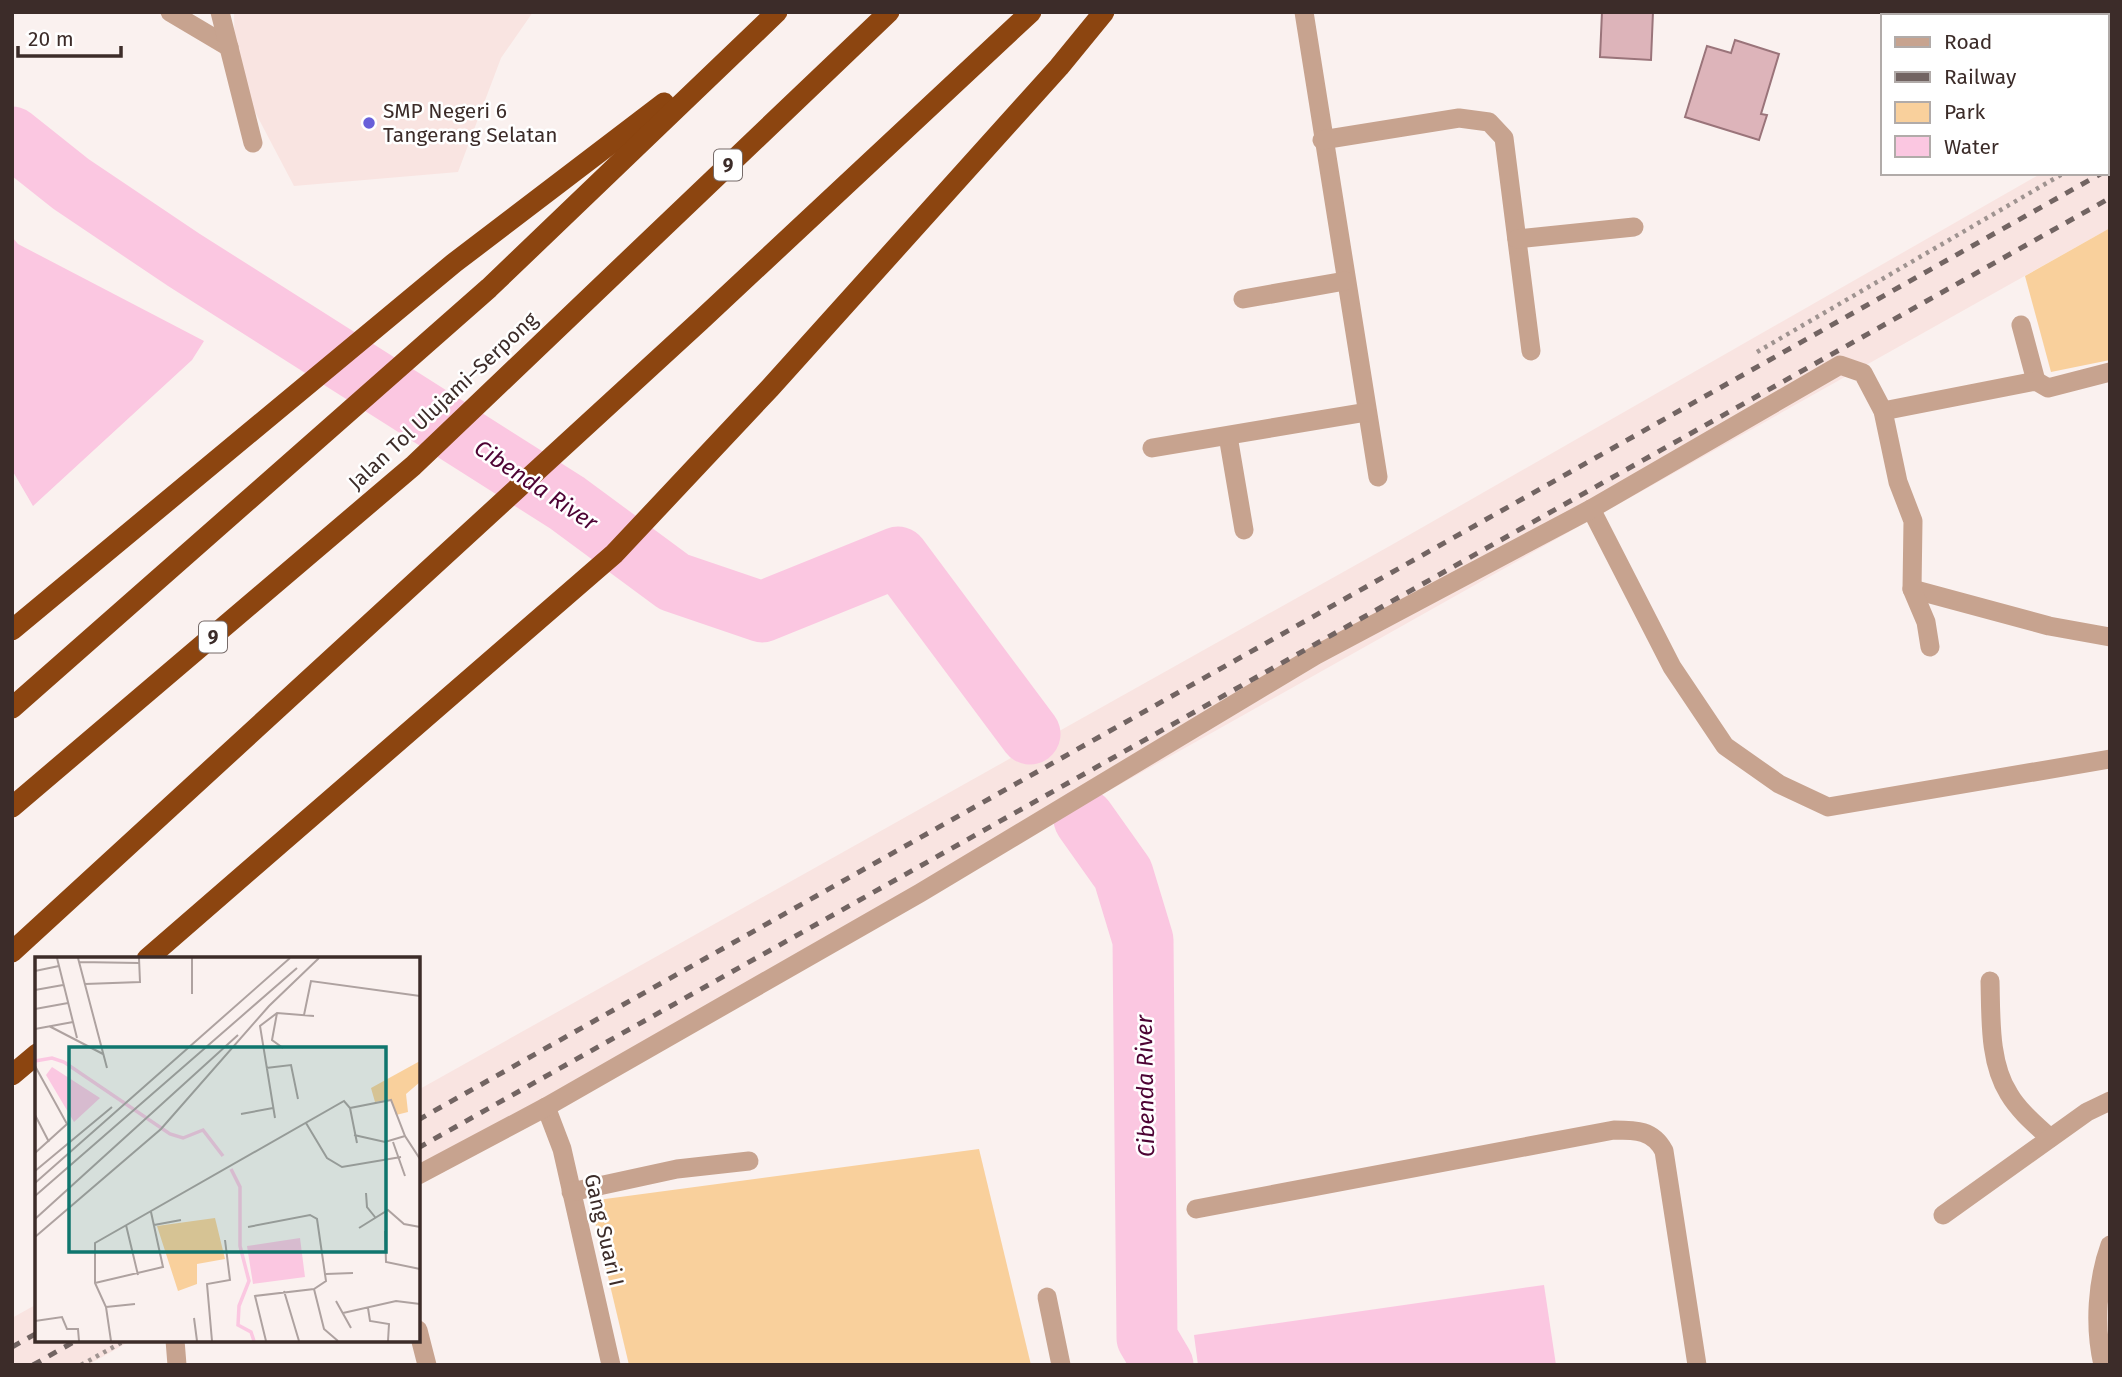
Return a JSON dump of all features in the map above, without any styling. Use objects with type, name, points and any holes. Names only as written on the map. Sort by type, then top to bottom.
[{"type":"highway","points":[[12,708],[489,288],[777,12]]},
{"type":"highway","name":"Jalan Tol Ulujami–Serpong","points":[[12,807],[413,466],[889,12]]},
{"type":"highway","points":[[12,952],[700,321],[1031,12]]},
{"type":"highway","points":[[149,957],[614,554],[770,388],[1049,78],[1104,12]]},
{"type":"highway","points":[[12,630],[454,263],[743,43]]},
{"type":"highway","points":[[12,1075],[35,1056]]},
{"type":"street","points":[[170,12],[229,47]]},
{"type":"street","points":[[220,12],[253,143]]},
{"type":"street","points":[[1304,12],[1322,140],[1378,477]]},
{"type":"street","points":[[1322,140],[1459,118],[1489,121],[1504,138],[1531,351]]},
{"type":"street","points":[[1517,239],[1634,227]]},
{"type":"street","points":[[1243,299],[1345,281]]},
{"type":"street","points":[[2021,325],[2036,381]]},
{"type":"street","points":[[420,1174],[546,1107],[920,893],[1316,655],[1591,509],[1840,365],[1863,373],[1882,411],[1898,482],[1913,521],[1912,589],[1926,622],[1930,647]]},
{"type":"street","points":[[1882,411],[2036,381],[2048,388],[2110,372]]},
{"type":"street","points":[[1152,448],[1367,412]]},
{"type":"street","points":[[1228,436],[1244,530]]},
{"type":"street","points":[[1591,509],[1672,667],[1718,735],[1726,746],[1779,784],[1828,807],[2110,759]]},
{"type":"street","points":[[1912,589],[2049,626],[2110,637]]},
{"type":"street","points":[[1990,981],[1993,1042],[2000,1077],[2020,1109],[2050,1138]]},
{"type":"street","points":[[1943,1215],[2087,1112],[2110,1101]]},
{"type":"street","name":"Gang Suari I","points":[[546,1107],[562,1149],[611,1365]]},
{"type":"street","points":[[1196,1209],[1614,1130],[1640,1130],[1658,1140],[1664,1152],[1697,1365]]},
{"type":"street","points":[[571,1192],[677,1169],[749,1161]]},
{"type":"street","points":[[2103,1365],[2100,1352],[2099,1275],[2110,1245]]},
{"type":"street","points":[[1047,1297],[1061,1365]]},
{"type":"street","points":[[420,1338],[427,1365]]},
{"type":"street","points":[[175,1342],[177,1365]]},
{"type":"path","points":[[1757,352],[2061,175]]},
{"type":"path","points":[[81,1365],[123,1342]]},
{"type":"shaded area","name":"SMP Negeri 6 Tangerang Selatan","points":[[234,12],[533,12],[501,58],[458,172],[294,186],[235,74]]},
{"type":"shaded area","points":[[2110,134],[2110,228],[420,1178],[420,1089],[1395,543],[2039,175],[2108,175]]},
{"type":"shaded area","points":[[35,1305],[35,1342],[128,1342],[88,1365],[12,1365],[12,1318]]},
{"type":"green space","points":[[2110,228],[2110,360],[2051,372],[2025,276]]},
{"type":"green space","points":[[979,1149],[1031,1365],[629,1365],[590,1201]]},
{"type":"water","points":[[12,237],[18,244],[204,341],[192,360],[33,506],[12,470]]},
{"type":"water","points":[[1544,1285],[1556,1365],[1198,1365],[1194,1335]]},
{"type":"building","points":[[1602,12],[1653,12],[1651,60],[1600,57]]},
{"type":"building","points":[[1735,40],[1779,54],[1761,114],[1767,115],[1759,140],[1685,117],[1707,46],[1731,53]]},
{"type":"waterway","name":"Cibenda River","points":[[12,137],[71,184],[184,260],[567,503],[674,582],[762,612],[898,557],[1030,734]]},
{"type":"waterway","name":"Cibenda River","points":[[1084,819],[1123,874],[1143,940],[1147,1338],[1163,1365]]},
{"type":"railway","points":[[420,1119],[2098,175]]},
{"type":"railway","points":[[420,1147],[2110,198]]},
{"type":"railway","points":[[12,1347],[35,1334]]},
{"type":"railway","points":[[33,1365],[73,1342]]},
{"type":"place","name":"SMP Negeri 6 Tangerang Selatan","points":[[369,123]]}]
